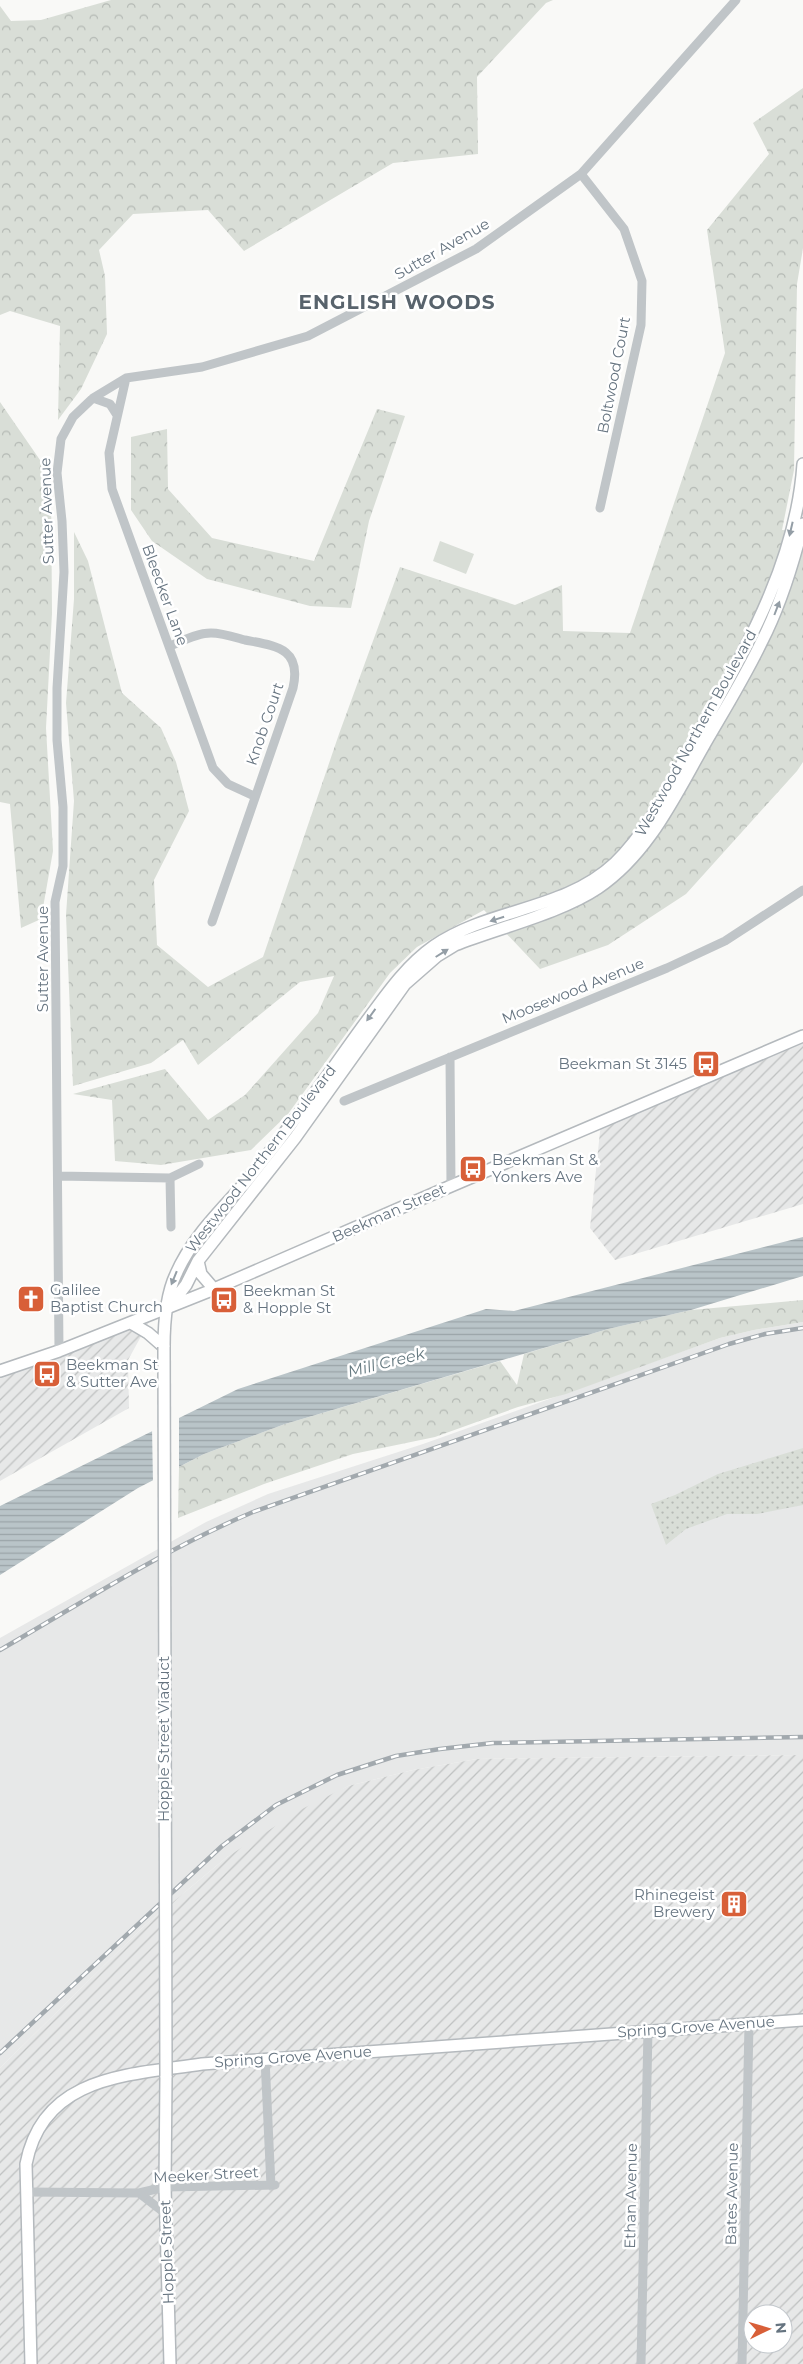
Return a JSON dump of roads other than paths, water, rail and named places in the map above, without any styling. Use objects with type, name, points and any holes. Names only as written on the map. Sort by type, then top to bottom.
[{"type":"main road","name":"Westwood Northern Boulevard","points":[[168,1308],[169,1292],[176,1273],[205,1228],[253,1173],[301,1112],[386,994],[419,957],[452,935],[468,928],[556,900],[577,890],[613,865],[632,846],[658,806],[750,640],[765,608],[788,542],[803,464]]},
{"type":"main road","name":"Westwood Northern Boulevard","points":[[168,1308],[186,1285],[198,1261],[273,1166],[405,984],[421,969],[455,945],[558,907],[597,889],[625,866],[641,849],[673,799],[762,643],[784,588],[803,524]]},
{"type":"main road","name":"Beekman Street","points":[[0,1371],[59,1351],[214,1289],[803,1036]]},
{"type":"main road","points":[[198,1261],[201,1274],[214,1289]]},
{"type":"main road","points":[[131,1323],[162,1341],[168,1308]]},
{"type":"main road","name":"Hopple Street Viaduct","points":[[162,1341],[166,2140]]},
{"type":"main road","name":"Spring Grove Avenue","points":[[31,2364],[26,2164],[35,2133],[49,2112],[68,2096],[90,2086],[141,2073],[202,2064],[264,2058],[803,2020]]},
{"type":"main road","name":"Hopple Street","points":[[166,2140],[165,2187],[170,2364]]},
{"type":"street","name":"Sutter Avenue","points":[[59,1351],[55,902],[63,866],[63,807],[57,740],[57,688],[64,572],[62,521],[57,473],[58,451],[66,427],[81,407],[126,378],[202,367],[308,336],[476,249],[581,174],[736,0]]},
{"type":"street","name":"Boltwood Court","points":[[581,174],[624,229],[642,281],[641,325],[600,508]]},
{"type":"street","name":"Bleecker Lane","points":[[126,378],[109,453],[110,477],[213,768],[228,784],[254,796]]},
{"type":"street","points":[[93,398],[110,404],[117,415]]},
{"type":"street","name":"Knob Court","points":[[170,646],[211,633],[279,647],[290,656],[295,671],[293,688],[254,796],[212,922]]},
{"type":"street","name":"Moosewood Avenue","points":[[344,1101],[667,968],[725,941],[803,890]]},
{"type":"street","points":[[450,1057],[451,1186]]},
{"type":"street","points":[[58,1176],[170,1178],[199,1164]]},
{"type":"street","points":[[170,1178],[171,1226]]},
{"type":"street","name":"Bates Avenue","points":[[742,2364],[749,2024]]},
{"type":"street","name":"Ethan Avenue","points":[[641,2364],[648,2030]]},
{"type":"street","name":"Meeker Street","points":[[27,2192],[139,2193],[165,2187],[273,2185],[264,2058]]},
{"type":"street","name":"Meeker Street","points":[[139,2193],[166,2214]]},
{"type":"water","name":"Mill Creek","points":[[803,1237],[803,1276],[691,1310],[608,1329],[285,1424],[204,1454],[138,1488],[0,1575],[0,1506],[238,1389],[486,1309],[514,1311]]},
{"type":"railway","points":[[0,1650],[156,1559],[253,1512],[729,1344],[765,1334],[803,1328]]},
{"type":"railway","points":[[0,2053],[222,1846],[276,1805],[337,1775],[396,1756],[493,1743],[803,1737]]},
{"type":"place","name":"Beekman St 3145","points":[[706,1064]]},
{"type":"place","name":"Beekman St & Yonkers Ave","points":[[473,1169]]},
{"type":"place","name":"Galilee Baptist Church","points":[[31,1299]]},
{"type":"place","name":"Beekman St & Hopple St","points":[[224,1300]]},
{"type":"place","name":"Beekman St & Sutter Ave","points":[[47,1374]]},
{"type":"place","name":"Rhinegeist Brewery","points":[[734,1904]]},
{"type":"district","name":"ENGLISH WOODS","points":[[397,302]]}]
